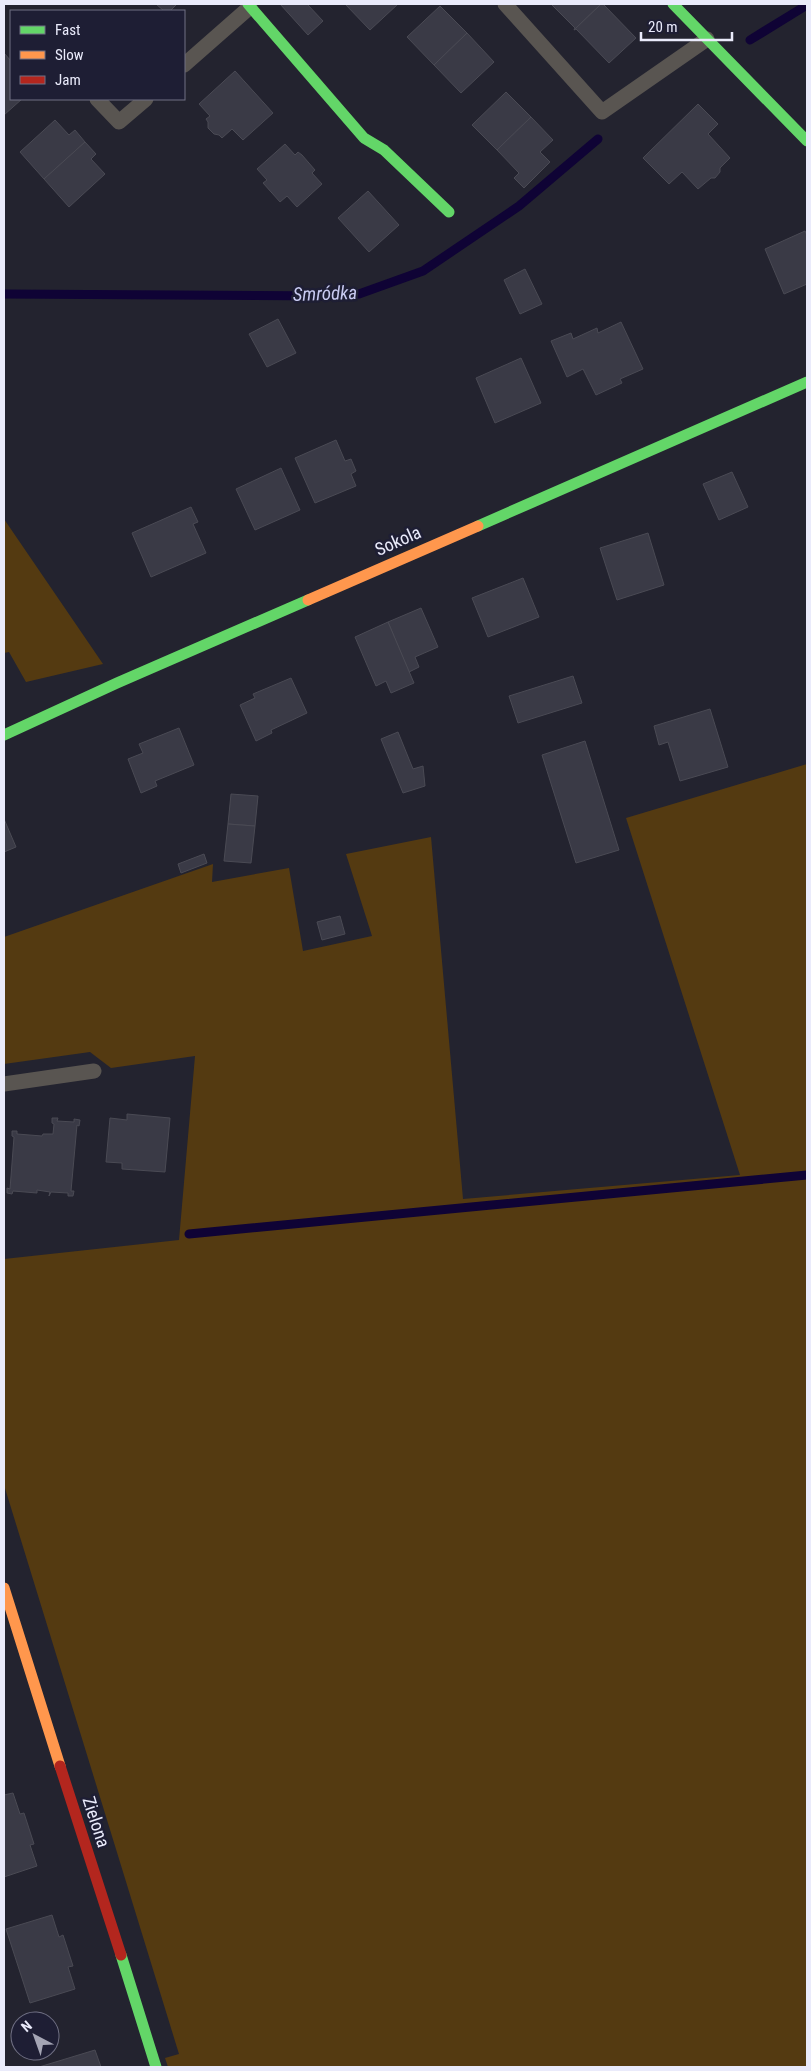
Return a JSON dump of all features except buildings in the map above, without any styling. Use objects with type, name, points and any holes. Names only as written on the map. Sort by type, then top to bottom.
[{"type":"street","points":[[673,4],[807,142]]},
{"type":"street","points":[[249,5],[364,138],[384,150],[449,212]]},
{"type":"street","name":"Sokola","points":[[4,735],[117,683],[807,382]]},
{"type":"street","name":"Zielona","points":[[4,1588],[156,2067]]},
{"type":"lane","points":[[505,4],[602,112],[707,39]]},
{"type":"lane","points":[[185,64],[249,5]]},
{"type":"lane","points":[[98,100],[119,122],[145,100]]},
{"type":"lane","points":[[4,1084],[94,1071]]},
{"type":"shaded area","points":[[4,519],[103,664],[26,682],[9,652],[4,653]]},
{"type":"shaded area","points":[[807,764],[807,2067],[168,2067],[165,2058],[179,2054],[4,1485],[4,1259],[179,1240],[195,1056],[111,1068],[90,1052],[4,1064],[4,937],[213,864],[212,882],[289,868],[303,951],[372,936],[346,854],[431,837],[463,1199],[740,1175],[626,818]]},
{"type":"waterway","name":"Smródka","points":[[750,40],[807,5]]},
{"type":"waterway","name":"Smródka","points":[[4,294],[338,296],[359,294],[423,271],[519,206],[598,139]]},
{"type":"waterway","points":[[189,1234],[807,1175]]},
{"type":"traffic: fast","points":[[248,4],[364,138],[384,150],[449,212]]},
{"type":"traffic: fast","points":[[673,4],[807,141]]},
{"type":"traffic: fast","points":[[478,526],[807,382]]},
{"type":"traffic: fast","points":[[4,735],[117,683],[308,600]]},
{"type":"traffic: fast","points":[[121,1955],[156,2067]]},
{"type":"traffic: slow","points":[[308,600],[478,526]]},
{"type":"traffic: slow","points":[[4,1588],[60,1766]]},
{"type":"traffic: jam","points":[[60,1766],[121,1955]]}]
